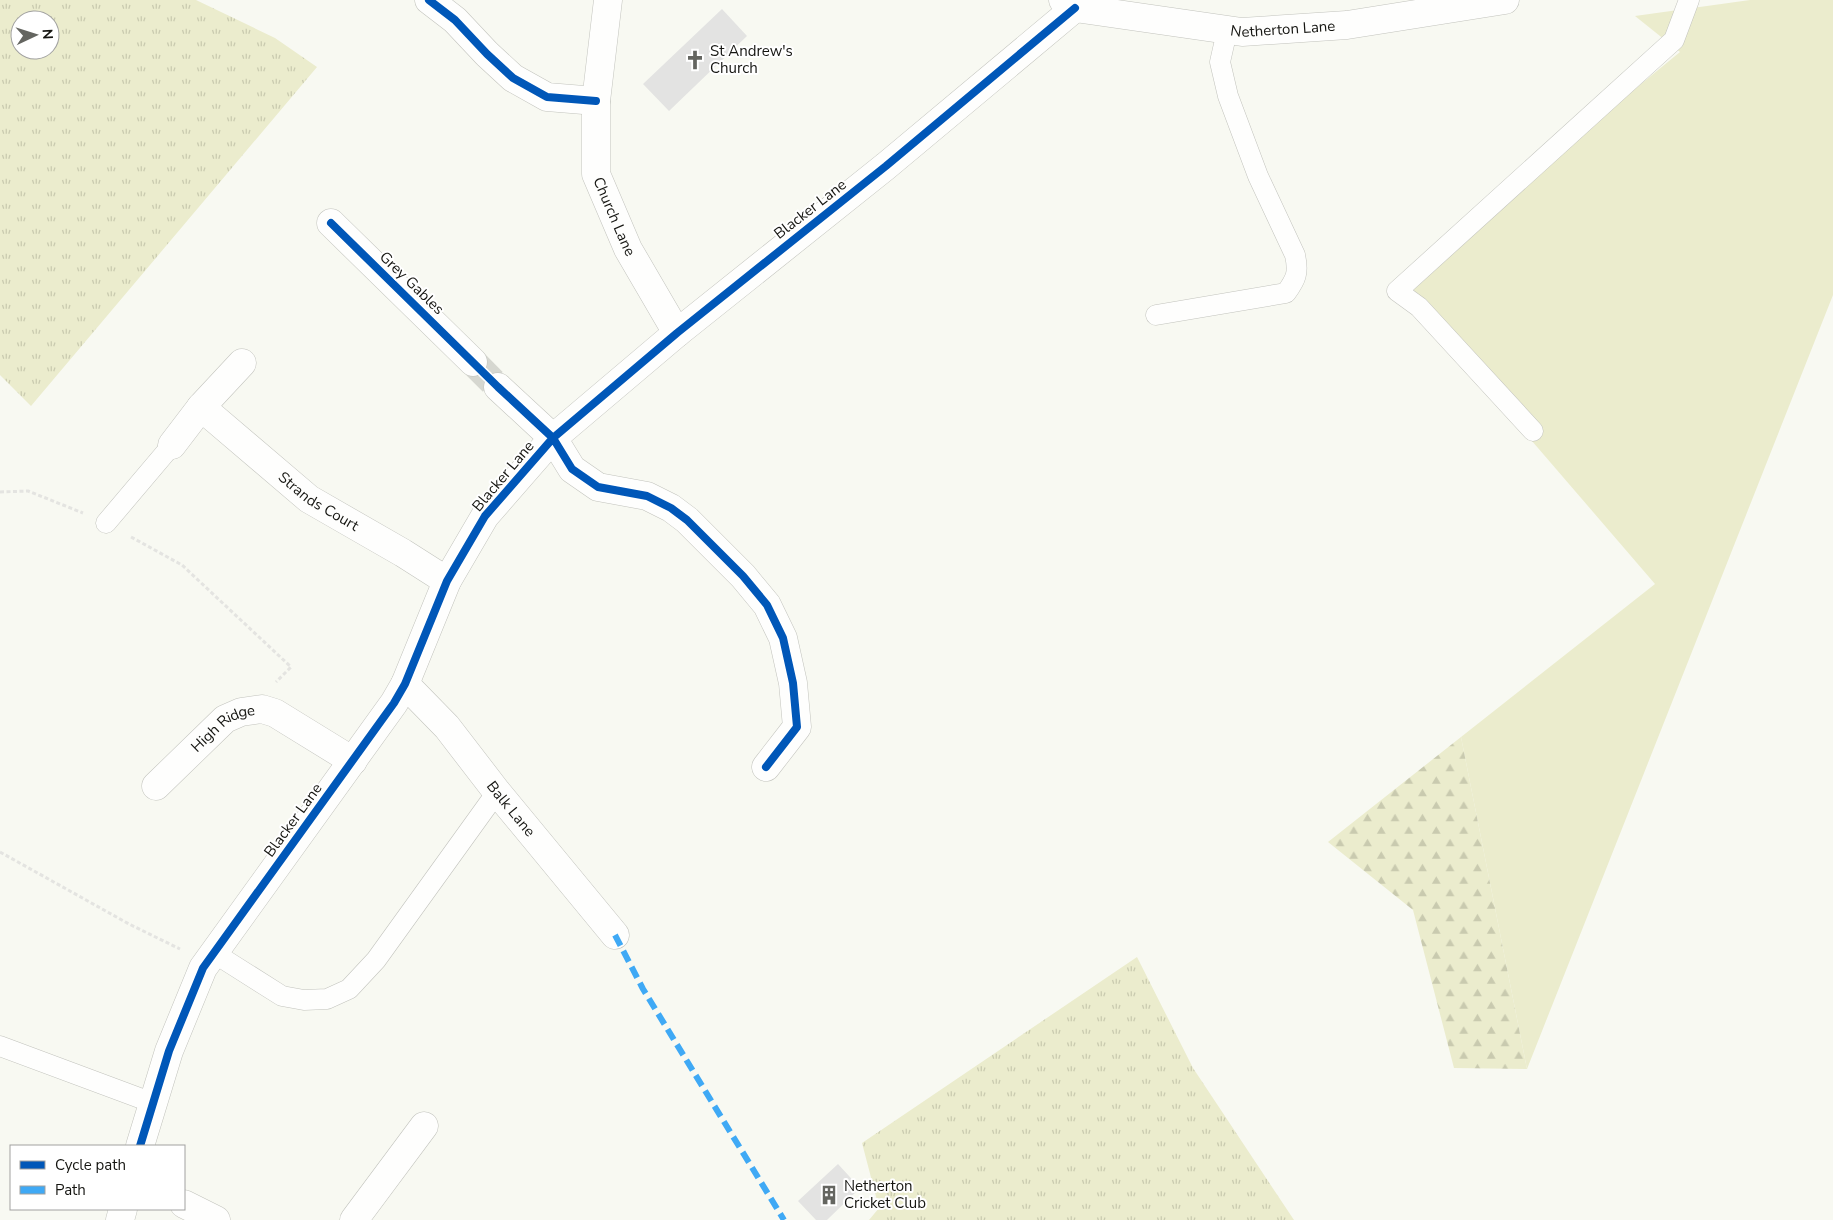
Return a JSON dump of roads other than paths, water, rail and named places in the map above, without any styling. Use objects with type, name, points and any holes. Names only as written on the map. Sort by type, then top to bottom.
[{"type":"street","points":[[429,0],[455,20],[513,78],[547,97],[596,101]]},
{"type":"street","name":"Church Lane","points":[[608,0],[596,101],[596,174],[628,249],[677,333]]},
{"type":"street","name":"Netherton Lane","points":[[1069,4],[1242,32],[1347,25],[1505,0]]},
{"type":"street","name":"Blacker Lane","points":[[140,1145],[169,1051],[209,961],[353,761],[405,684],[447,581],[485,516],[553,438],[677,333],[886,166],[1069,4]]},
{"type":"street","name":"Grey Gables","points":[[331,223],[473,362]]},
{"type":"street","points":[[172,445],[201,407],[242,363]]},
{"type":"street","points":[[498,387],[553,438],[572,469],[598,487],[647,496],[671,508],[687,520],[743,576],[767,605],[783,638],[793,683],[797,727],[766,767]]},
{"type":"street","name":"Strands Court","points":[[201,407],[309,499],[403,553],[447,581]]},
{"type":"street","name":"Balk Lane","points":[[405,684],[447,727],[497,792],[615,935]]},
{"type":"street","name":"High Ridge","points":[[156,786],[225,718],[241,712],[262,709],[275,713],[353,761]]},
{"type":"street","points":[[354,1220],[424,1126]]},
{"type":"street","points":[[185,1204],[216,1220]]},
{"type":"lane","points":[[1533,431],[1419,307],[1397,291],[1674,40],[1689,0]]},
{"type":"lane","points":[[1156,315],[1286,293],[1295,281],[1298,268],[1295,255],[1258,176],[1228,96],[1220,62],[1228,30]]},
{"type":"lane","points":[[106,523],[172,445]]},
{"type":"lane","points":[[209,961],[282,996],[304,1000],[327,999],[349,989],[376,960],[497,792]]},
{"type":"lane","points":[[0,1046],[153,1103]]},
{"type":"tunnel","points":[[473,362],[498,387]]},
{"type":"place","name":"St Andrew's Church","points":[[695,60]]},
{"type":"place","name":"Netherton Cricket Club","points":[[829,1195]]}]
